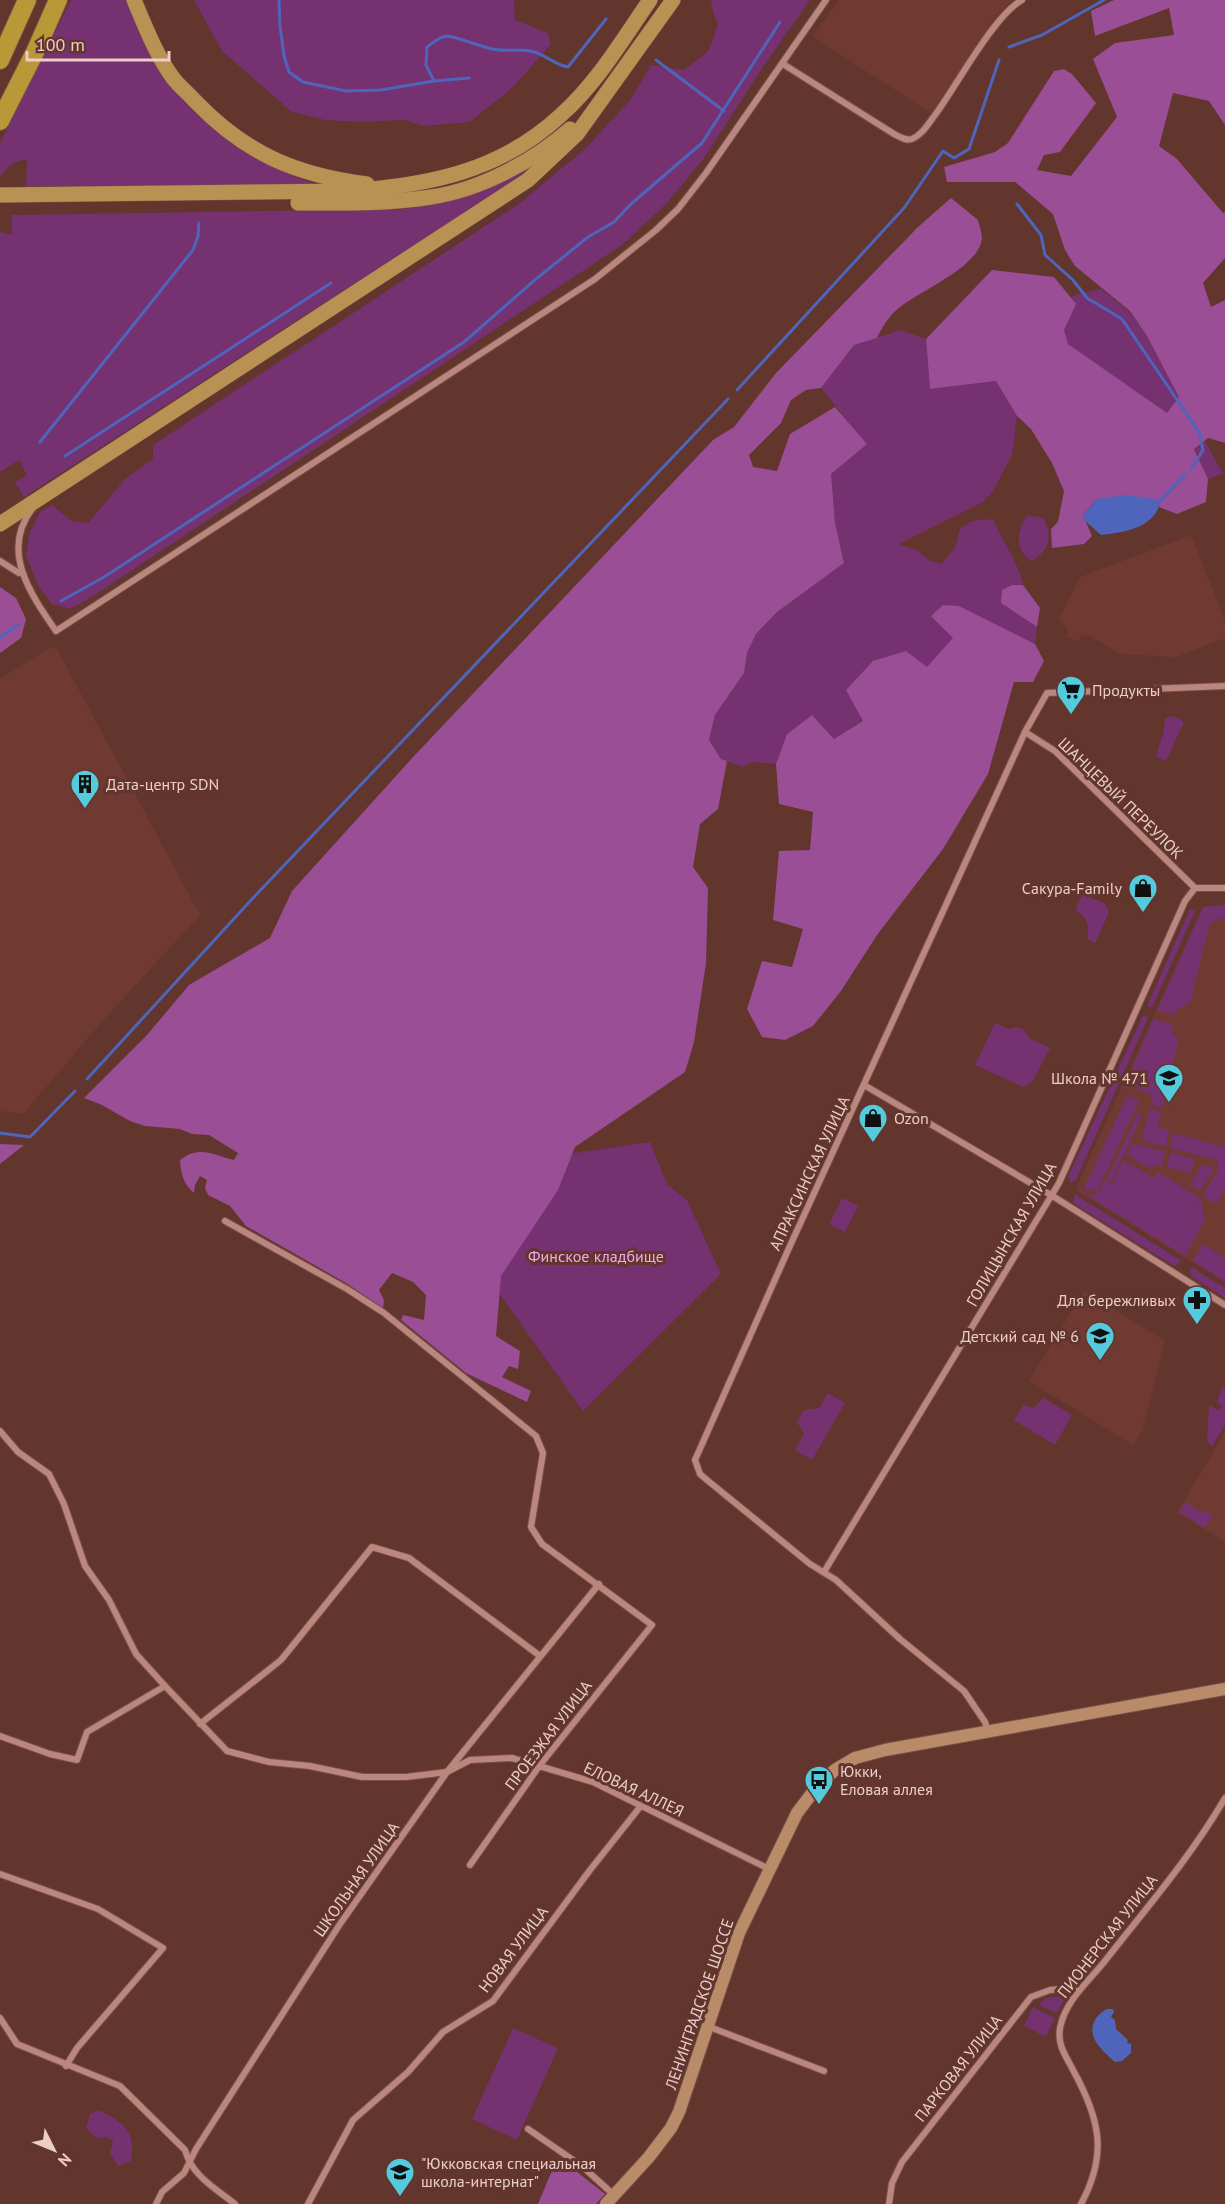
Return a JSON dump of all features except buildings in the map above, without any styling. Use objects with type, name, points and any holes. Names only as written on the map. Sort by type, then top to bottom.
[{"type":"highway","points":[[0,60],[27,0]]},
{"type":"highway","points":[[0,121],[58,0]]},
{"type":"main road","points":[[134,0],[153,43],[173,78],[229,133],[288,166],[312,175],[397,188]]},
{"type":"main road","points":[[4,199],[351,192],[397,188],[477,168],[522,146],[562,115],[603,68],[650,0]]},
{"type":"main road","points":[[0,524],[528,180],[577,134],[673,0]]},
{"type":"main road","points":[[4,199],[344,203],[433,197],[482,183],[524,163],[559,139],[599,102]]},
{"type":"main road","name":"ЛЕНИНГРАДСКОЕ ШОССЕ","points":[[610,2200],[649,2157],[671,2128],[685,2096],[739,1933],[792,1822],[808,1797],[835,1770],[855,1758],[885,1750],[1225,1689]]},
{"type":"street","points":[[0,561],[19,573],[56,631],[595,279],[678,209],[783,64],[826,0]]},
{"type":"street","points":[[783,64],[894,134],[906,140],[911,139],[923,131],[948,98],[1005,13],[1022,0]]},
{"type":"street","points":[[19,573],[16,548],[19,532],[28,514],[44,495]]},
{"type":"street","name":"АПРАКСИНСКАЯ УЛИЦА","points":[[988,1732],[985,1722],[964,1691],[900,1639],[836,1580],[810,1564],[700,1474],[695,1460],[1025,732],[1047,693],[1225,686]]},
{"type":"street","name":"ШАНЦЕВЫЙ ПЕРЕУЛОК","points":[[1025,732],[1055,751],[1195,888]]},
{"type":"street","points":[[1195,888],[1225,888]]},
{"type":"street","name":"ГОЛИЦЫНСКАЯ УЛИЦА","points":[[824,1572],[1059,1183],[1185,900],[1195,888]]},
{"type":"street","points":[[864,1084],[1051,1196],[1225,1305]]},
{"type":"street","points":[[225,1221],[347,1289],[384,1313],[536,1436],[543,1453],[531,1527],[542,1544],[599,1584]]},
{"type":"street","points":[[0,1431],[18,1452],[49,1474],[64,1504],[85,1566],[109,1600],[136,1654],[227,1751],[269,1762],[310,1766],[362,1777],[406,1777],[447,1772]]},
{"type":"street","points":[[200,1724],[281,1660],[372,1547],[409,1558],[540,1656]]},
{"type":"street","name":"ПРОЕЗЖАЯ УЛИЦА","points":[[470,1865],[540,1765],[652,1625],[599,1584]]},
{"type":"street","name":"ШКОЛЬНАЯ УЛИЦА","points":[[156,2204],[162,2192],[184,2173],[340,1924],[447,1772],[599,1584]]},
{"type":"street","points":[[0,1736],[50,1754],[77,1760],[87,1732],[165,1686]]},
{"type":"street","name":"ЕЛОВАЯ АЛЛЕЯ","points":[[447,1772],[470,1760],[513,1758],[540,1765],[593,1782],[769,1869]]},
{"type":"street","name":"ПИОНЕРСКАЯ УЛИЦА","points":[[1081,2204],[1097,2169],[1099,2144],[1088,2103],[1074,2070],[1062,2052],[1060,2029],[1068,2006],[1188,1854],[1225,1798]]},
{"type":"street","name":"НОВАЯ УЛИЦА","points":[[308,2204],[353,2120],[408,2072],[442,2032],[493,2001],[590,1870],[640,1807]]},
{"type":"street","points":[[0,1874],[98,1910],[163,1948],[77,2048],[66,2066]]},
{"type":"street","name":"ПАРКОВАЯ УЛИЦА","points":[[889,2204],[892,2183],[902,2162],[1031,1997],[1050,1990],[1082,1986]]},
{"type":"street","points":[[0,2018],[17,2044],[66,2066],[120,2086],[185,2150],[189,2163],[198,2175],[235,2204]]},
{"type":"street","points":[[707,2026],[824,2071]]},
{"type":"street","points":[[528,2129],[583,2167],[610,2200]]},
{"type":"shaded area","points":[[839,0],[1012,0],[994,19],[932,114],[812,36]]},
{"type":"shaded area","points":[[1114,0],[1225,0],[1225,125],[1209,101],[1173,93],[1159,146],[1177,159],[1223,213],[1225,212],[1225,258],[1203,283],[1211,307],[1225,300],[1225,443],[1208,438],[1194,449],[1208,479],[1206,502],[1177,514],[1159,507],[1160,500],[1097,499],[1083,515],[1092,536],[1084,544],[1052,548],[1051,529],[1058,522],[1064,491],[1052,463],[1031,429],[1017,416],[996,381],[930,389],[926,339],[992,270],[1054,277],[1076,304],[1064,330],[1068,344],[1167,413],[1179,397],[1147,336],[1130,311],[1075,266],[1065,250],[1053,214],[1015,182],[947,182],[944,167],[995,152],[1008,143],[1054,71],[1064,69],[1072,74],[1096,103],[1060,152],[1044,155],[1037,170],[1071,176],[1117,117],[1093,59],[1115,43],[1174,35],[1169,8],[1095,36],[1091,11]]},
{"type":"shaded area","points":[[951,198],[978,220],[982,238],[979,249],[960,268],[908,301],[892,314],[877,338],[854,345],[821,388],[806,390],[791,400],[781,423],[749,455],[753,467],[777,471],[790,434],[835,407],[867,444],[831,474],[835,523],[844,563],[777,612],[756,634],[747,653],[744,673],[715,715],[709,740],[721,759],[727,761],[718,809],[700,824],[693,867],[708,888],[706,963],[694,1042],[685,1072],[575,1147],[558,1190],[501,1276],[496,1336],[520,1351],[518,1369],[509,1366],[502,1377],[531,1391],[527,1402],[466,1373],[401,1320],[403,1315],[424,1320],[426,1295],[413,1282],[392,1273],[379,1290],[384,1300],[383,1308],[346,1283],[246,1226],[230,1206],[208,1195],[205,1188],[207,1180],[200,1176],[194,1193],[190,1190],[182,1174],[180,1160],[187,1155],[206,1152],[234,1160],[238,1153],[209,1135],[192,1134],[180,1129],[145,1126],[84,1098],[147,1035],[189,985],[270,938],[292,891],[414,756],[713,440],[734,427],[776,373],[918,227]]},
{"type":"shaded area","points":[[1191,535],[1225,620],[1225,638],[1176,657],[1120,654],[1088,635],[1081,636],[1078,642],[1066,636],[1068,629],[1059,619],[1080,577]]},
{"type":"shaded area","points":[[1012,585],[1023,585],[1040,608],[1037,627],[1001,603],[1002,590]]},
{"type":"shaded area","points":[[0,587],[16,598],[26,619],[21,638],[0,653]]},
{"type":"shaded area","points":[[943,605],[959,606],[1035,644],[1044,661],[1033,682],[1014,682],[988,774],[943,849],[877,935],[841,991],[813,1026],[785,1040],[762,1037],[747,1009],[762,961],[792,967],[803,929],[773,920],[779,851],[810,850],[813,812],[779,804],[776,764],[787,734],[812,715],[834,739],[863,721],[846,690],[873,661],[906,651],[927,667],[953,638],[931,616]]},
{"type":"shaded area","points":[[51,647],[57,649],[200,915],[106,1017],[23,1114],[0,1111],[0,679]]},
{"type":"shaded area","name":"Школа № 471","points":[[1225,905],[1225,1282],[1075,1190],[1203,907]]},
{"type":"shaded area","points":[[0,1144],[24,1145],[0,1164]]},
{"type":"shaded area","name":"Детский сад № 6","points":[[1084,1291],[1165,1341],[1142,1430],[1133,1445],[1029,1381]]},
{"type":"shaded area","points":[[1225,1432],[1225,1542],[1177,1512]]},
{"type":"shaded area","points":[[562,2160],[605,2194],[596,2204],[538,2204],[551,2173]]},
{"type":"green space","points":[[71,0],[127,0],[140,34],[157,65],[177,93],[200,117],[226,139],[255,157],[321,186],[26,186],[27,160],[11,164],[0,178],[0,143]]},
{"type":"green space","points":[[194,0],[514,0],[515,20],[548,33],[551,44],[513,87],[470,122],[424,126],[404,120],[359,122],[325,120],[292,112],[222,51]]},
{"type":"green space","points":[[712,0],[810,0],[704,158],[667,203],[622,245],[92,597],[70,609],[52,604],[38,585],[26,555],[30,532],[40,512],[52,505],[71,521],[88,523],[126,478],[153,459],[153,445],[520,203],[585,149],[630,100],[651,65],[684,70],[708,51],[718,25],[711,6]]},
{"type":"green space","points":[[541,162],[498,195],[389,261],[24,497],[15,482],[27,475],[19,460],[0,472],[0,232],[12,235],[12,215],[405,209],[481,192]]},
{"type":"green space","points":[[1101,289],[1130,312],[1147,336],[1223,474],[1208,479],[1188,437],[1162,410],[1128,386],[1058,347],[1061,302],[1075,295]]},
{"type":"green space","points":[[901,330],[926,339],[930,389],[996,381],[1017,416],[1012,455],[993,491],[983,502],[899,544],[918,551],[930,561],[941,564],[955,548],[960,529],[972,521],[993,519],[1017,567],[1023,585],[1012,585],[1001,603],[1037,627],[1035,644],[959,606],[954,638],[927,668],[863,721],[834,739],[812,715],[787,734],[776,764],[755,762],[742,767],[721,759],[709,740],[715,715],[744,673],[747,653],[756,634],[777,612],[844,563],[835,523],[831,474],[866,444],[821,388],[854,345]]},
{"type":"green space","points":[[1027,515],[1044,518],[1049,537],[1046,547],[1033,561],[1022,552],[1019,540],[1019,534]]},
{"type":"green space","points":[[1170,716],[1184,722],[1166,761],[1156,756],[1165,719]]},
{"type":"green space","points":[[1083,894],[1104,903],[1108,908],[1108,915],[1095,943],[1087,939],[1087,922],[1075,910]]},
{"type":"green space","points":[[1225,905],[1225,919],[1220,918],[1209,925],[1190,1003],[1178,1009],[1174,1015],[1157,1010],[1203,907]]},
{"type":"green space","points":[[1190,909],[1195,911],[1152,1008],[1147,1006]]},
{"type":"green space","points":[[1143,1015],[1148,1018],[1076,1180],[1071,1183],[1068,1177]]},
{"type":"green space","points":[[1153,1019],[1171,1024],[1173,1034],[1179,1039],[1162,1108],[1152,1104],[1151,1095],[1131,1086],[1123,1090]]},
{"type":"green space","points":[[995,1023],[1009,1029],[1016,1027],[1022,1029],[1029,1038],[1050,1048],[1033,1081],[1023,1087],[975,1065]]},
{"type":"green space","points":[[1129,1095],[1139,1101],[1097,1192],[1086,1189],[1085,1186]]},
{"type":"green space","points":[[1150,1108],[1161,1112],[1158,1127],[1169,1130],[1166,1147],[1142,1140]]},
{"type":"green space","points":[[1138,1113],[1142,1115],[1111,1182],[1106,1180]]},
{"type":"green space","points":[[1173,1133],[1225,1147],[1225,1190],[1216,1204],[1203,1196],[1218,1170],[1217,1161],[1170,1148]]},
{"type":"green space","name":"Финское кладбище","points":[[650,1142],[667,1184],[687,1200],[721,1274],[583,1411],[452,1227],[548,1157]]},
{"type":"green space","points":[[1131,1143],[1165,1151],[1162,1167],[1155,1165],[1151,1169],[1126,1155]]},
{"type":"green space","points":[[1170,1152],[1195,1159],[1191,1173],[1167,1167]]},
{"type":"green space","points":[[1123,1160],[1128,1163],[1114,1188],[1129,1163],[1154,1178],[1158,1172],[1199,1197],[1175,1237],[1200,1197],[1205,1220],[1185,1256],[1077,1189],[1091,1196],[1098,1194],[1104,1181],[1112,1184]]},
{"type":"green space","points":[[1203,1164],[1214,1170],[1200,1191],[1190,1185]]},
{"type":"green space","points":[[1075,1195],[1182,1261],[1174,1266],[1073,1203]]},
{"type":"green space","points":[[842,1198],[858,1206],[845,1232],[829,1224]]},
{"type":"green space","points":[[1203,1244],[1225,1258],[1225,1282],[1193,1261]]},
{"type":"green space","points":[[1190,1266],[1225,1288],[1225,1298],[1191,1276]]},
{"type":"green space","points":[[1222,1387],[1225,1389],[1225,1425],[1212,1446],[1207,1442],[1209,1405],[1219,1410],[1222,1406],[1217,1402]]},
{"type":"green space","points":[[828,1393],[845,1403],[812,1460],[795,1450],[804,1434],[797,1422],[804,1410],[819,1408]]},
{"type":"green space","points":[[1044,1398],[1072,1415],[1055,1445],[1014,1420],[1023,1405],[1033,1408]]},
{"type":"green space","points":[[1185,1502],[1202,1513],[1204,1510],[1213,1516],[1205,1528],[1179,1512]]},
{"type":"green space","points":[[1067,1995],[1057,2013],[1039,2005],[1045,1998]]},
{"type":"green space","points":[[1033,2007],[1055,2018],[1046,2037],[1024,2026]]},
{"type":"green space","points":[[513,2028],[558,2048],[517,2140],[472,2119]]},
{"type":"green space","points":[[99,2110],[115,2119],[130,2135],[131,2161],[118,2166],[110,2153],[113,2141],[107,2137],[96,2138],[86,2128],[90,2114]]},
{"type":"water","points":[[1126,495],[1161,500],[1153,517],[1146,523],[1129,530],[1101,535],[1083,519],[1083,515],[1097,499]]},
{"type":"water","points":[[1107,2009],[1113,2009],[1111,2017],[1115,2020],[1116,2029],[1128,2040],[1127,2043],[1131,2044],[1131,2053],[1122,2061],[1115,2062],[1106,2054],[1098,2045],[1093,2034],[1092,2028],[1095,2020]]},
{"type":"waterway","points":[[279,0],[284,56],[289,72],[303,82],[346,91],[381,90],[434,81],[426,65],[427,47],[447,36],[492,49],[534,52],[568,67],[606,19]]},
{"type":"waterway","points":[[1009,47],[1042,35],[1104,0]]},
{"type":"waterway","points":[[61,601],[104,577],[464,342],[588,237],[614,222],[631,204],[702,143],[780,22]]},
{"type":"waterway","points":[[656,60],[724,111]]},
{"type":"waterway","points":[[737,390],[904,208],[943,151],[954,158],[969,149],[999,60]]},
{"type":"waterway","points":[[434,81],[469,78]]},
{"type":"waterway","points":[[1017,204],[1041,235],[1045,255],[1073,280],[1087,298],[1122,319],[1199,432],[1203,450],[1191,469]]},
{"type":"waterway","points":[[40,442],[193,250],[198,236],[199,223]]},
{"type":"waterway","points":[[65,456],[331,283]]},
{"type":"waterway","points":[[87,1079],[253,898],[728,399]]},
{"type":"waterway","points":[[1161,500],[1185,475]]},
{"type":"waterway","points":[[0,638],[17,625]]},
{"type":"waterway","points":[[0,1133],[30,1137],[75,1091]]},
{"type":"place","name":"Продукты","points":[[1071,716]]},
{"type":"place","name":"Дата-центр SDN","points":[[85,810]]},
{"type":"place","name":"Сакура-Family","points":[[1143,914]]},
{"type":"place","name":"Школа № 471","points":[[1169,1104]]},
{"type":"place","name":"Ozon","points":[[873,1144]]},
{"type":"place","name":"Для бережливых","points":[[1197,1326]]},
{"type":"place","name":"Детский сад № 6","points":[[1100,1362]]},
{"type":"place","name":"Юкки, Еловая аллея","points":[[819,1806]]},
{"type":"place","name":"\"Юкковская специальная школа-интернат\"","points":[[400,2198]]}]
